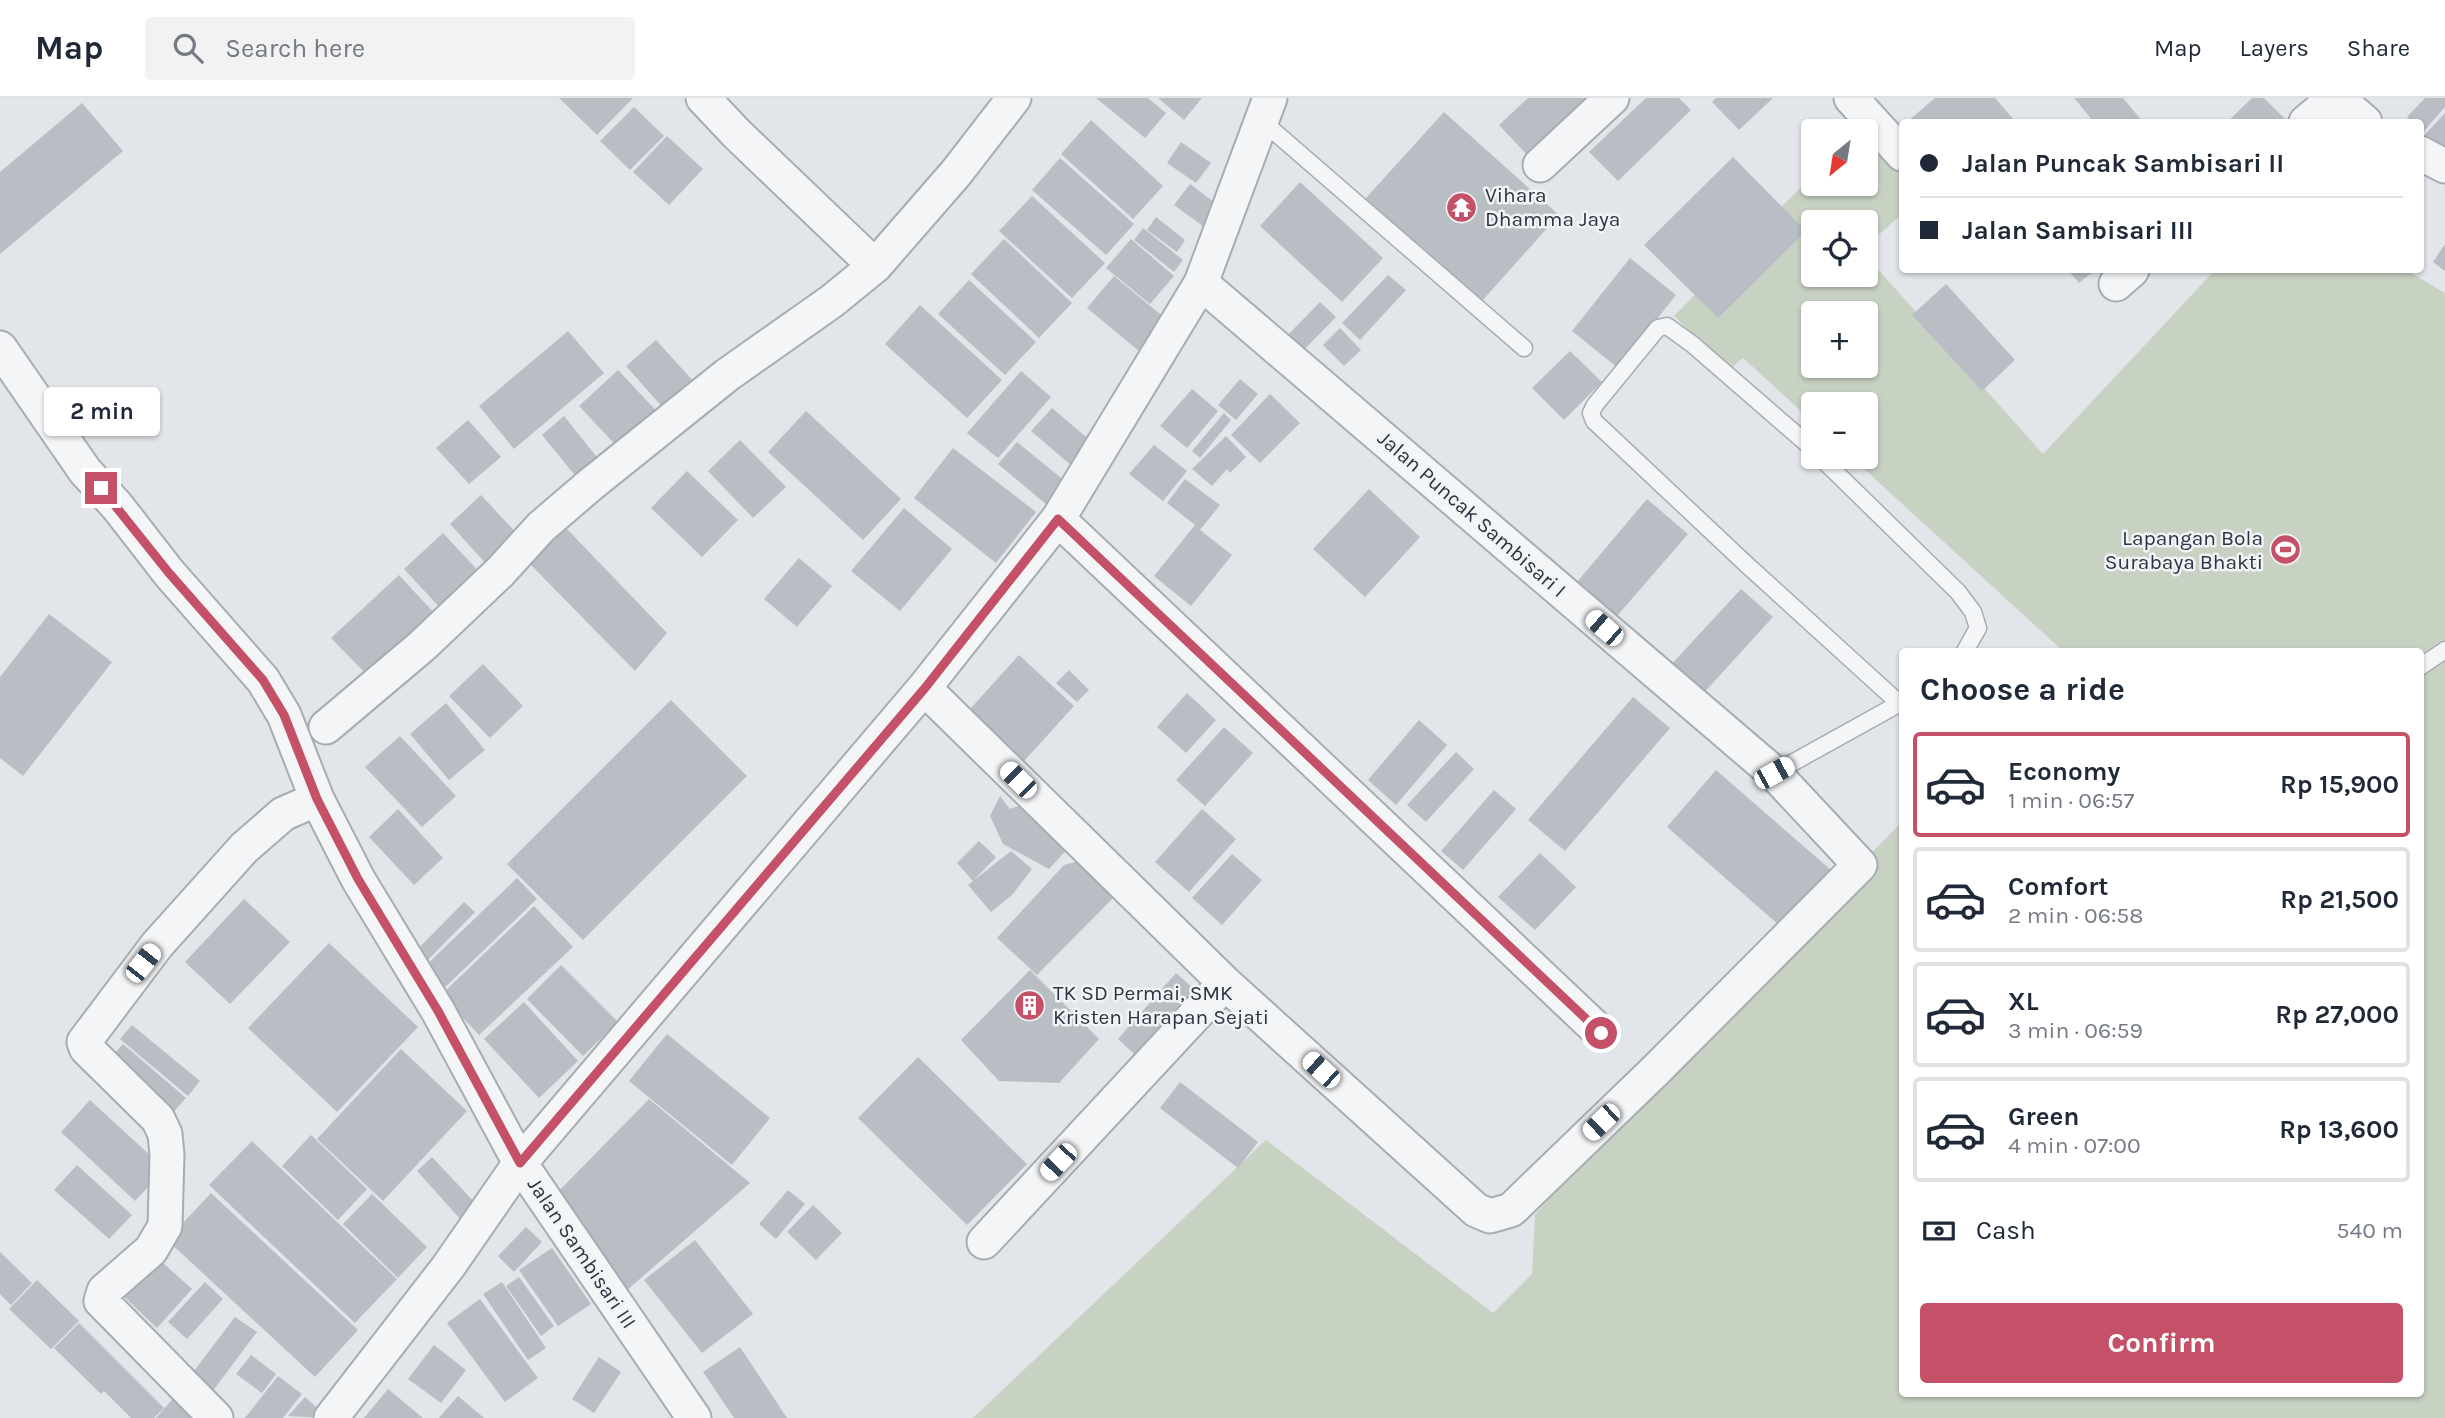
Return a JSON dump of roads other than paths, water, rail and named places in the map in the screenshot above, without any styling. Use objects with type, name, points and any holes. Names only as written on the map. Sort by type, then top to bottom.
[{"type":"street","points":[[703,98],[875,266]]},
{"type":"street","points":[[326,727],[422,646],[500,572],[541,527],[590,485],[727,375],[875,266],[956,173],[1014,98]]},
{"type":"street","points":[[1540,165],[1612,98]]},
{"type":"street","points":[[1851,98],[1899,150]]},
{"type":"street","points":[[2310,119],[2336,98],[2361,119]]},
{"type":"street","points":[[331,1418],[448,1267],[520,1163],[925,688],[1058,519],[1201,283],[1266,110]]},
{"type":"street","points":[[2424,155],[2445,166]]},
{"type":"street","name":"Jalan Puncak Sambisari I","points":[[1201,283],[1774,773],[1860,864],[1656,1070],[1511,1210],[1490,1216],[1476,1210],[1225,983]]},
{"type":"street","name":"Jalan Sambisari III","points":[[0,348],[85,471],[117,506],[169,573],[263,680],[284,715],[317,799],[358,879],[438,1011],[520,1163],[694,1418]]},
{"type":"street","points":[[1058,519],[1601,1033]]},
{"type":"street","points":[[925,688],[1225,983],[984,1242]]},
{"type":"street","points":[[216,1418],[101,1301],[104,1291],[151,1250],[165,1226],[167,1155],[165,1134],[158,1119],[86,1048],[84,1042],[157,945],[244,848],[283,814],[317,799]]},
{"type":"lane","points":[[1266,110],[1524,348]]},
{"type":"lane","points":[[1801,439],[1692,344],[1667,326],[1658,328],[1591,413],[1594,421],[1735,555],[1899,701]]},
{"type":"lane","points":[[1832,469],[1958,592],[1973,612],[1978,628],[1967,648]]},
{"type":"lane","points":[[2424,664],[2445,650]]},
{"type":"lane","points":[[1774,773],[1899,704]]},
{"type":"place","name":"Vihara Dhamma Jaya","points":[[1462,207]]},
{"type":"place","name":"Lapangan Bola Surabaya Bhakti","points":[[2286,550]]},
{"type":"place","name":"TK SD Permai, SMK Kristen Harapan Sejati","points":[[1030,1005]]}]
